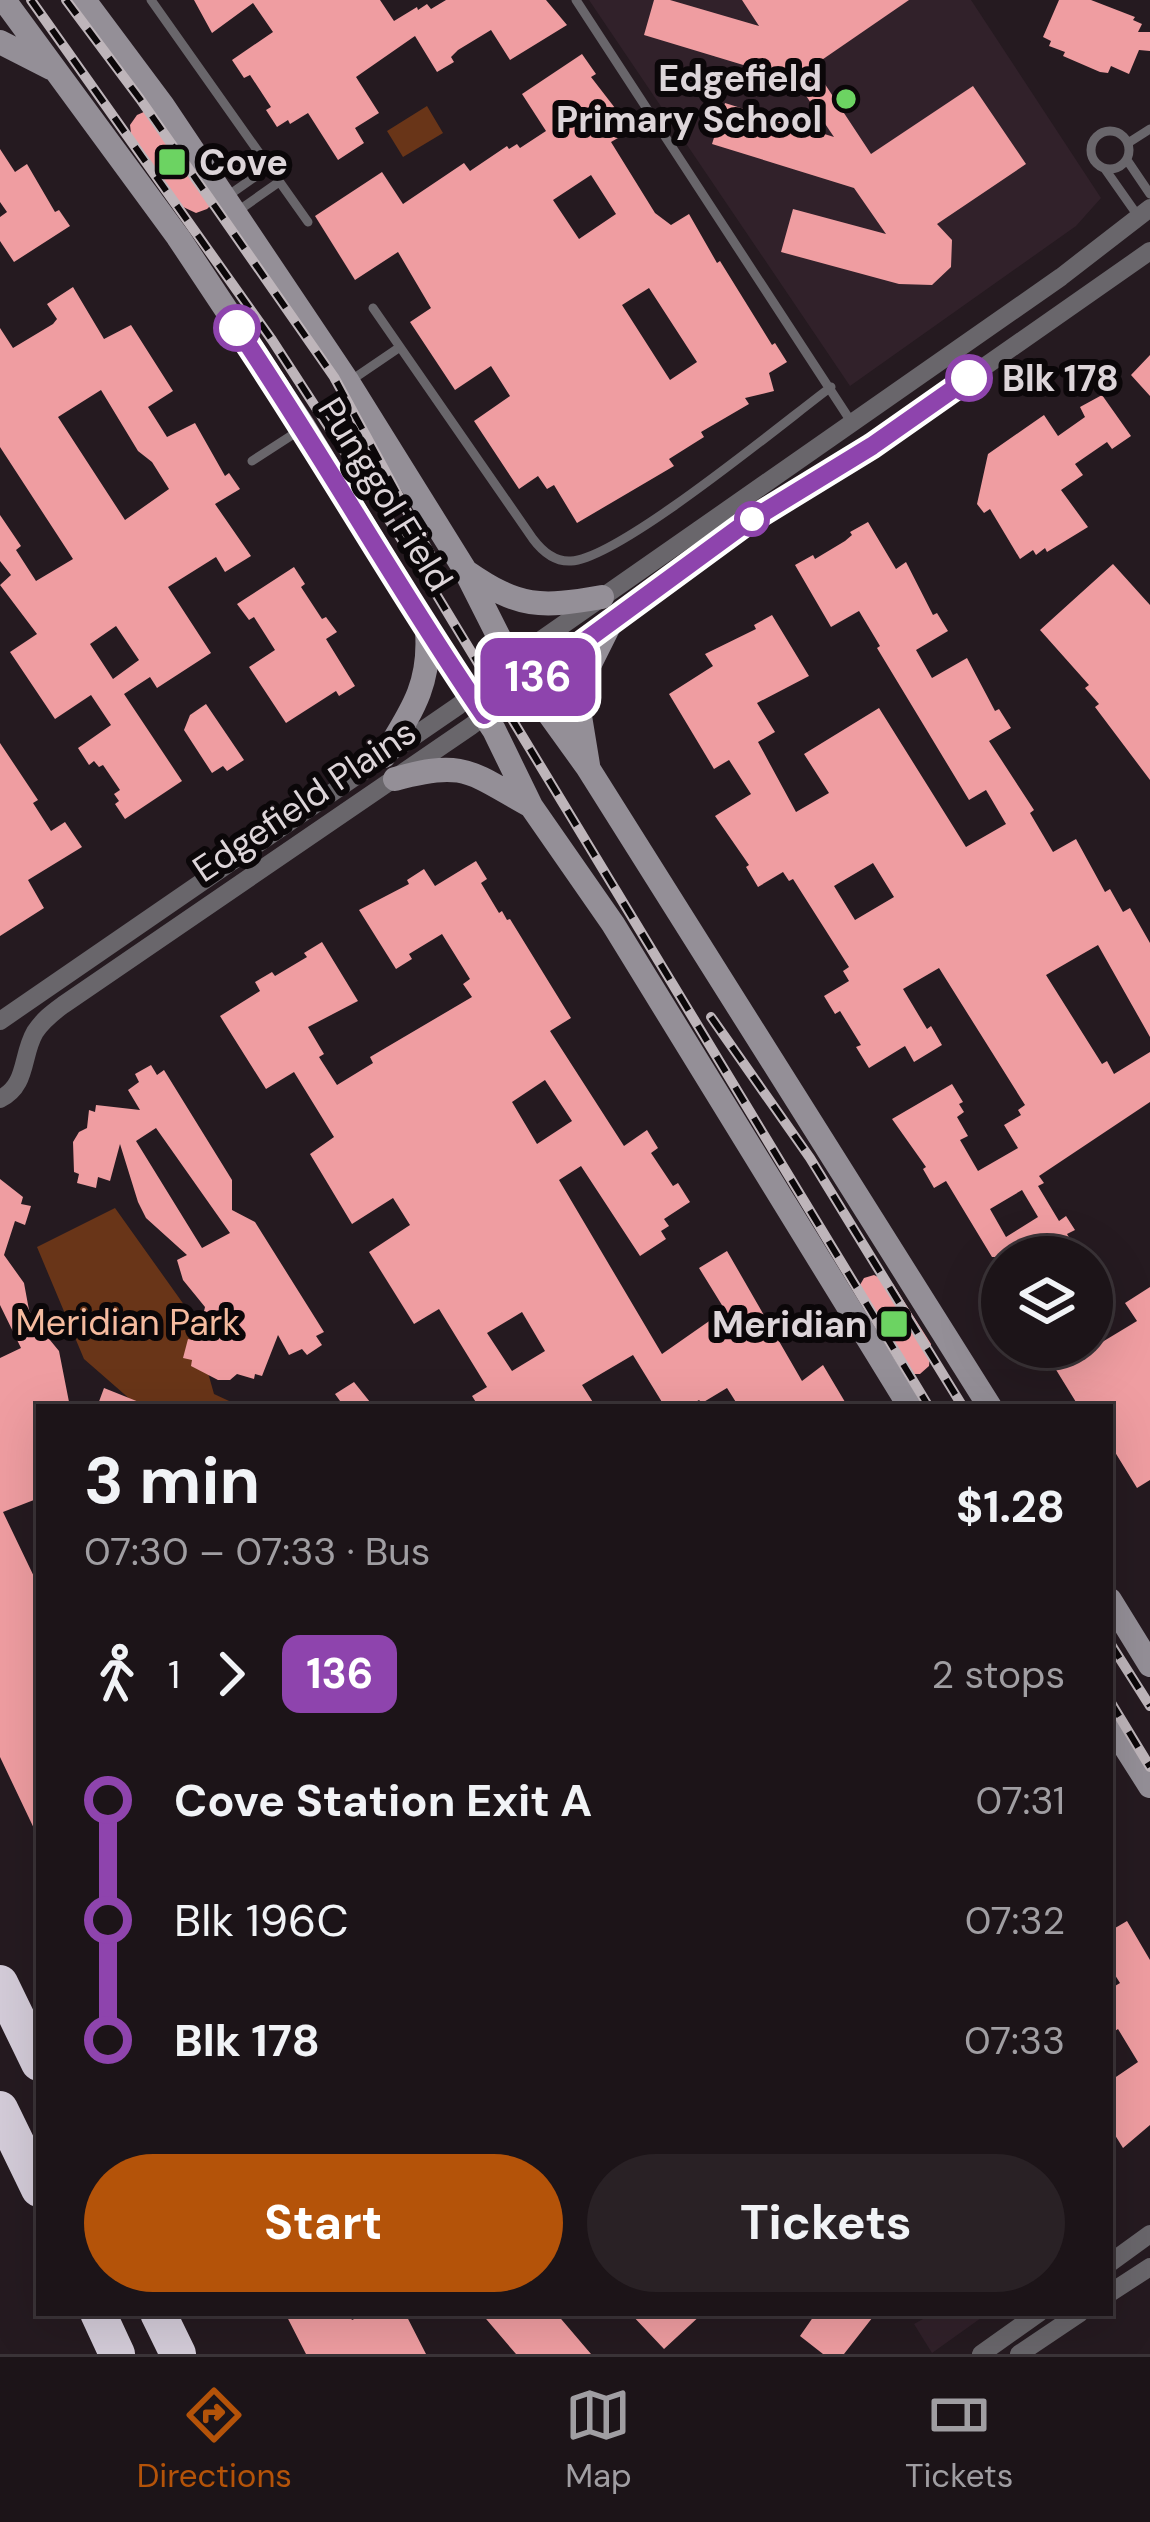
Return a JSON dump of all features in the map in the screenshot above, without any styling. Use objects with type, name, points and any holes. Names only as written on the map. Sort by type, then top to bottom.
[{"type":"highway","points":[[0,1983],[36,2057]]},
{"type":"highway","points":[[0,2109],[36,2183]]},
{"type":"highway","points":[[99,2316],[117,2354]]},
{"type":"highway","points":[[159,2316],[178,2354]]},
{"type":"street","name":"Punggol Field","points":[[4,0],[178,237],[304,427],[477,705],[531,806],[614,924],[908,1404]]},
{"type":"street","name":"Punggol Field","points":[[84,0],[348,382],[465,570],[511,661],[588,768],[988,1404]]},
{"type":"street","points":[[0,42],[53,69]]},
{"type":"street","name":"Edgefield Plains","points":[[477,705],[511,661],[1061,278],[1144,212]]},
{"type":"street","name":"Edgefield Plains","points":[[0,1099],[19,1084],[33,1036],[46,1018],[477,705],[526,684],[743,525],[872,446],[1150,250]]},
{"type":"street","points":[[465,570],[501,596],[526,605],[602,597]]},
{"type":"street","points":[[588,768],[576,692],[610,624]]},
{"type":"street","points":[[427,629],[426,679],[389,767],[457,768],[531,806]]},
{"type":"street","name":"Edgefield Plains","points":[[0,1021],[389,767]]},
{"type":"street","points":[[1113,1605],[1150,1665]]},
{"type":"street","points":[[1113,1728],[1150,1786]]},
{"type":"street","points":[[1113,2261],[1150,2234]]},
{"type":"street","points":[[1113,2291],[1150,2267]]},
{"type":"street","points":[[981,2354],[1035,2316]]},
{"type":"street","points":[[1019,2354],[1076,2316]]},
{"type":"lane","points":[[151,0],[308,222]]},
{"type":"lane","points":[[576,0],[852,423]]},
{"type":"lane","points":[[1128,143],[1150,129]]},
{"type":"lane","points":[[1144,212],[1092,158],[1093,141],[1099,134],[1116,131],[1128,143],[1127,160],[1150,194]]},
{"type":"lane","points":[[1105,169],[1114,170],[1127,160]]},
{"type":"lane","points":[[230,206],[269,167]]},
{"type":"lane","points":[[230,206],[279,182]]},
{"type":"lane","points":[[373,308],[541,549],[572,561],[631,536],[831,387]]},
{"type":"lane","points":[[348,382],[400,347]]},
{"type":"lane","points":[[252,461],[304,427]]},
{"type":"shaded area","name":"Edgefield Primary School","points":[[589,0],[971,0],[1101,198],[1076,226],[850,386]]},
{"type":"shaded area","points":[[981,2318],[932,2353],[914,2324],[923,2319]]},
{"type":"green space","points":[[427,106],[443,133],[403,157],[387,131]]},
{"type":"green space","name":"Meridian Park","points":[[115,1208],[192,1316],[214,1394],[236,1404],[136,1404],[84,1359],[37,1247]]},
{"type":"building","points":[[194,0],[380,0],[394,21],[417,7],[427,4],[431,9],[446,0],[546,0],[567,25],[510,60],[491,30],[458,50],[451,57],[454,62],[437,72],[415,36],[356,77],[379,113],[355,128],[364,143],[338,160],[308,113],[277,127],[266,110],[271,107],[250,75],[244,78],[232,60],[273,32],[253,3],[212,33]]},
{"type":"building","points":[[654,0],[670,0],[759,26],[742,0],[909,0],[813,66],[871,154],[973,86],[1026,164],[937,224],[952,240],[951,267],[932,285],[899,284],[781,252],[793,209],[886,234],[854,188],[712,144],[725,103],[834,137],[796,81],[644,35]]},
{"type":"building","points":[[1059,0],[1091,0],[1135,17],[1142,24],[1138,32],[1150,32],[1150,51],[1139,50],[1129,74],[1111,66],[1108,73],[1100,72],[1063,56],[1065,52],[1049,46],[1051,41],[1043,37]]},
{"type":"building","points":[[582,54],[596,74],[591,77],[632,130],[611,142],[655,213],[671,225],[689,214],[717,263],[720,261],[787,362],[769,373],[774,391],[745,398],[749,404],[701,432],[704,437],[669,459],[674,466],[577,523],[554,485],[547,489],[538,476],[519,489],[474,421],[510,396],[491,366],[455,390],[410,322],[431,308],[398,252],[355,280],[315,216],[382,172],[403,204],[464,163],[470,171],[507,146],[520,148],[546,131],[522,94]],"holes":[[[591,175],[616,214],[579,239],[553,200]],[[649,288],[697,362],[670,380],[622,305]]]},
{"type":"building","name":"Cove","points":[[146,111],[210,206],[207,209],[196,213],[181,206],[132,142],[130,125]]},
{"type":"building","points":[[0,149],[15,172],[27,164],[55,212],[59,210],[70,226],[14,262],[0,241],[0,217],[7,212],[0,202]]},
{"type":"building","points":[[73,287],[104,339],[131,325],[173,391],[148,407],[167,437],[195,423],[225,476],[229,473],[240,489],[215,504],[251,556],[225,572],[216,557],[168,587],[211,653],[157,688],[150,677],[124,694],[182,781],[125,819],[115,804],[119,801],[114,794],[120,790],[103,765],[94,761],[89,765],[78,748],[111,725],[91,695],[55,719],[10,652],[37,634],[0,585],[11,575],[0,561],[0,515],[36,581],[73,559],[0,447],[0,328],[13,348],[57,319],[47,304]],"holes":[[[101,390],[138,451],[152,462],[169,489],[125,520],[58,417]],[[116,626],[139,660],[113,679],[90,644]]]},
{"type":"building","points":[[1150,355],[1150,396],[1131,375]]},
{"type":"building","points":[[1102,395],[1131,436],[1112,449],[1107,442],[1075,464],[1083,475],[1061,490],[1088,527],[1047,552],[1045,548],[1036,555],[1033,550],[1020,559],[990,509],[984,513],[977,504],[988,454],[1044,415],[1058,436],[1085,417],[1080,407]]},
{"type":"building","points":[[868,522],[896,569],[906,562],[933,615],[937,613],[948,631],[916,650],[932,678],[967,658],[995,711],[999,709],[1011,728],[989,741],[1034,810],[1030,813],[1053,852],[1076,839],[1105,892],[1110,889],[1123,912],[1130,908],[1150,943],[1150,1037],[1098,945],[1046,975],[1102,1064],[1107,1061],[1114,1074],[1150,1052],[1150,1102],[1039,1176],[1044,1183],[1038,1186],[1059,1221],[1066,1216],[1075,1230],[1068,1236],[1008,1236],[1038,1217],[1022,1190],[990,1209],[1005,1236],[981,1239],[946,1181],[934,1188],[926,1167],[892,1119],[952,1084],[963,1102],[959,1104],[964,1112],[957,1117],[968,1136],[960,1140],[978,1171],[1018,1148],[1004,1125],[1021,1115],[1018,1110],[1025,1105],[939,968],[903,989],[942,1045],[914,1062],[905,1046],[869,1068],[840,1011],[835,1014],[824,996],[849,981],[843,971],[849,967],[793,879],[789,881],[783,872],[758,887],[749,865],[715,816],[751,794],[729,760],[714,769],[669,694],[713,666],[705,654],[756,629],[754,625],[772,615],[809,676],[757,703],[775,732],[758,742],[796,812],[829,793],[804,754],[879,708],[966,847],[1006,824],[986,790],[969,800],[859,611],[831,627],[795,565],[813,555],[815,559]],"holes":[[[873,863],[894,897],[855,920],[834,886]]]},
{"type":"building","points":[[1113,564],[1150,605],[1150,780],[1095,707],[1099,704],[1085,688],[1089,685],[1040,630]]},
{"type":"building","points":[[294,567],[322,619],[326,617],[337,632],[326,639],[355,686],[339,696],[336,691],[286,723],[249,667],[275,650],[254,617],[249,620],[237,604]]},
{"type":"building","points":[[206,704],[244,760],[227,771],[223,766],[212,773],[184,730],[190,715]]},
{"type":"building","points":[[0,743],[38,800],[33,803],[51,831],[65,822],[82,847],[28,880],[44,908],[0,936]]},
{"type":"building","points":[[476,861],[487,879],[481,883],[499,913],[510,919],[571,1018],[550,1031],[624,1146],[647,1130],[658,1148],[651,1153],[690,1202],[664,1219],[669,1226],[661,1231],[666,1239],[640,1256],[581,1166],[559,1180],[662,1354],[725,1310],[699,1268],[727,1251],[802,1381],[823,1365],[846,1404],[737,1404],[727,1388],[702,1403],[663,1404],[633,1355],[582,1385],[594,1404],[477,1404],[472,1396],[487,1387],[439,1309],[414,1324],[369,1252],[410,1225],[393,1198],[352,1224],[310,1154],[334,1137],[294,1072],[266,1089],[220,1016],[260,991],[255,982],[307,957],[304,953],[322,942],[358,1001],[308,1027],[337,1085],[373,1063],[370,1057],[472,997],[463,984],[470,979],[442,934],[409,954],[412,959],[396,969],[359,910],[409,884],[407,880],[424,869],[435,886]],"holes":[[[545,1080],[572,1121],[537,1144],[512,1102]],[[522,1312],[545,1351],[512,1371],[487,1333]]]},
{"type":"building","points":[[151,1065],[157,1075],[164,1070],[232,1180],[232,1210],[255,1222],[324,1332],[316,1336],[322,1345],[307,1355],[302,1349],[289,1355],[278,1335],[262,1376],[255,1374],[254,1379],[237,1374],[230,1380],[218,1380],[183,1358],[188,1339],[197,1341],[205,1307],[183,1280],[177,1260],[187,1255],[146,1218],[120,1144],[110,1181],[98,1177],[96,1188],[77,1183],[79,1174],[74,1172],[73,1142],[87,1128],[89,1110],[95,1112],[96,1105],[140,1110],[128,1090],[139,1082],[135,1074]],"holes":[[[156,1128],[230,1233],[202,1248],[136,1141]]]},
{"type":"building","points":[[0,1179],[23,1197],[21,1204],[31,1206],[25,1225],[15,1221],[4,1255],[24,1283],[41,1336],[45,1334],[59,1351],[69,1404],[36,1404],[36,1499],[3,1512],[36,1581],[36,1833],[0,1757],[0,1358],[21,1348],[0,1305]]},
{"type":"building","name":"Meridian","points":[[874,1275],[893,1284],[931,1344],[929,1366],[920,1374],[909,1374],[857,1290],[864,1278]]},
{"type":"building","points":[[1150,1287],[1150,1480],[1137,1488],[1113,1449],[1113,1404],[1077,1404],[1055,1368],[1113,1368],[1113,1335],[1137,1321],[1125,1303]]},
{"type":"building","points":[[354,1382],[372,1404],[335,1404],[340,1401],[335,1394]]},
{"type":"building","points":[[104,1388],[144,1404],[98,1404]]},
{"type":"building","points":[[1127,1921],[1150,1960],[1150,2125],[1123,2148],[1113,2132],[1113,2079],[1138,2062],[1118,2029],[1113,2032],[1113,1987],[1120,1983],[1113,1972],[1113,1929]]},
{"type":"building","points":[[287,2316],[350,2316],[352,2320],[407,2316],[426,2354],[306,2354]]},
{"type":"building","points":[[484,2316],[559,2316],[591,2354],[516,2354]]},
{"type":"building","points":[[633,2316],[700,2316],[664,2349]]},
{"type":"building","points":[[814,2316],[874,2316],[844,2354],[823,2354],[800,2336]]},
{"type":"railway","points":[[31,0],[272,340],[424,574],[927,1404]]},
{"type":"railway","points":[[66,0],[334,377],[434,561]]},
{"type":"railway","points":[[711,1017],[810,1158],[961,1404]]},
{"type":"railway","points":[[1113,1648],[1150,1706]]},
{"type":"railway","points":[[1113,1706],[1150,1767]]},
{"type":"bus line","name":"136","points":[[237,328],[484,715],[743,525],[872,446],[969,378]]},
{"type":"place","name":"Edgefield Primary School","points":[[846,99]]},
{"type":"place","name":"Cove","points":[[172,162]]},
{"type":"place","name":"Blk 178","points":[[969,378]]},
{"type":"place","name":"Meridian","points":[[894,1324]]}]
